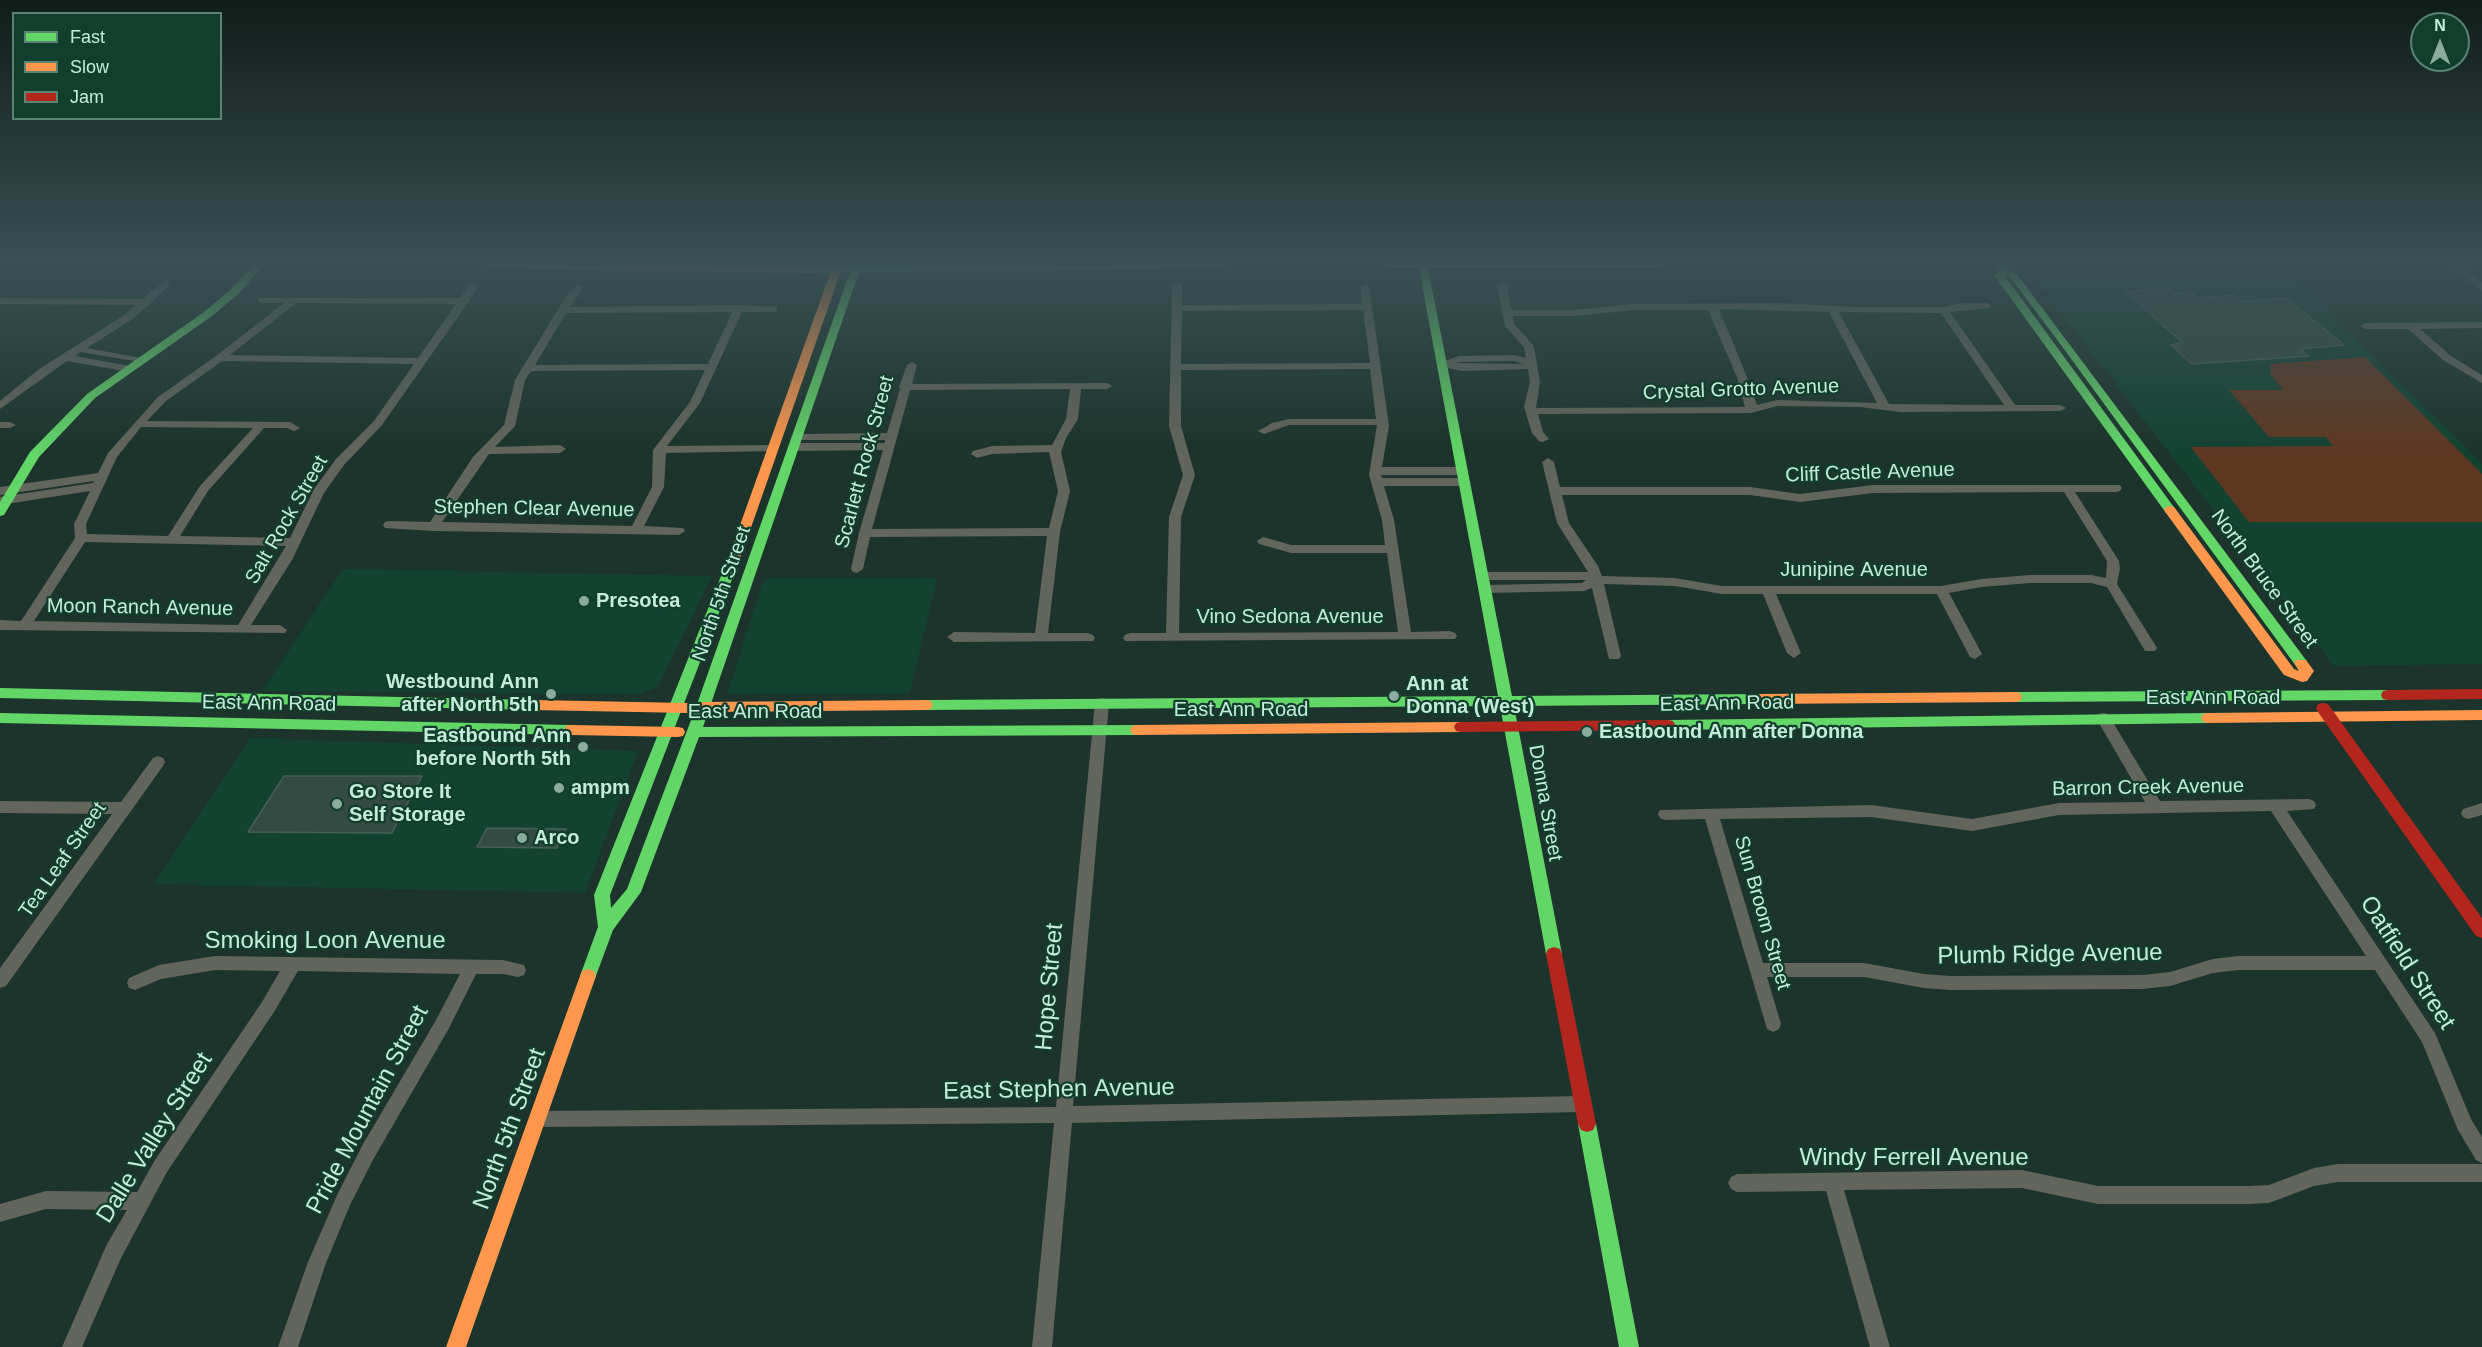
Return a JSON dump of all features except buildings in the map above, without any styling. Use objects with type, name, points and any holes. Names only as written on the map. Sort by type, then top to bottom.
[{"type":"main road","points":[[4,498],[34,454],[92,396],[188,328]]},
{"type":"main road","name":"North 5th Street","points":[[606,927],[602,895],[718,604],[816,328]]},
{"type":"main road","name":"North 5th Street","points":[[456,1347],[606,927],[633,892],[704,707],[835,328]]},
{"type":"main road","name":"Donna Street","points":[[1435,328],[1629,1347]]},
{"type":"main road","name":"North Bruce Street","points":[[2037,328],[2289,672],[2302,677],[2307,671],[2054,328]]},
{"type":"main road","points":[[789,404],[789,438],[795,442]]},
{"type":"main road","points":[[774,445],[779,453],[778,490]]},
{"type":"main road","name":"North Bruce Street","points":[[2304,679],[2482,931]]},
{"type":"main road","name":"East Ann Road","points":[[0,693],[675,708],[2482,694]]},
{"type":"main road","points":[[170,722],[258,712],[269,708],[278,699]]},
{"type":"main road","name":"East Ann Road","points":[[0,718],[694,732],[1511,727],[2482,715]]},
{"type":"street","points":[[0,406],[65,357],[111,328]]},
{"type":"street","points":[[25,625],[81,538],[80,524],[111,456],[162,399],[258,328]]},
{"type":"street","name":"Salt Rock Street","points":[[242,629],[286,560],[318,492],[340,462],[378,423],[445,328]]},
{"type":"street","points":[[433,527],[471,469],[508,426],[520,380],[552,328]]},
{"type":"street","points":[[636,531],[658,487],[661,446],[694,403],[730,328]]},
{"type":"street","points":[[1172,638],[1175,517],[1189,475],[1188,465],[1176,433],[1177,328]]},
{"type":"street","points":[[1370,328],[1383,434],[1375,477],[1389,520],[1405,636]]},
{"type":"street","points":[[1512,328],[1528,346],[1533,363],[1535,382],[1531,411],[1538,433],[1543,439]]},
{"type":"street","points":[[1721,328],[1742,377],[1751,403],[1751,410]]},
{"type":"street","points":[[1843,328],[1885,407]]},
{"type":"street","points":[[1956,328],[2012,408]]},
{"type":"street","points":[[2413,328],[2447,358],[2482,380]]},
{"type":"street","points":[[78,349],[136,365]]},
{"type":"street","points":[[65,357],[136,365]]},
{"type":"street","points":[[220,358],[422,361]]},
{"type":"street","points":[[1442,364],[1462,368],[1522,368],[1533,363]]},
{"type":"street","name":"Scarlett Rock Street","points":[[858,569],[889,441],[912,365]]},
{"type":"street","points":[[1176,367],[1375,366]]},
{"type":"street","points":[[528,368],[712,367]]},
{"type":"street","points":[[1041,638],[1054,532],[1064,491],[1054,458],[1056,448],[1072,419],[1076,386]]},
{"type":"street","points":[[904,387],[1107,386]]},
{"type":"street","name":"Crystal Grotto Avenue","points":[[1531,411],[1751,410],[1777,403],[1860,404],[1885,407],[2060,408]]},
{"type":"street","points":[[1264,431],[1283,423],[1382,422]]},
{"type":"street","points":[[138,424],[261,424],[290,425],[294,428]]},
{"type":"street","points":[[172,539],[204,489],[238,449],[254,435],[261,424]]},
{"type":"street","points":[[795,442],[889,441]]},
{"type":"street","points":[[661,446],[774,445]]},
{"type":"street","points":[[977,454],[992,450],[1056,448]]},
{"type":"street","points":[[486,451],[560,449]]},
{"type":"street","points":[[1548,462],[1563,523],[1594,569],[1614,656]]},
{"type":"street","points":[[1375,477],[1463,477]]},
{"type":"street","points":[[4,498],[100,481]]},
{"type":"street","points":[[2067,488],[2113,561],[2111,584],[2150,648]]},
{"type":"street","name":"Cliff Castle Avenue","points":[[1555,491],[1750,491],[1800,498],[1873,489],[2116,488]]},
{"type":"street","name":"Stephen Clear Avenue","points":[[389,525],[679,531]]},
{"type":"street","points":[[865,533],[1054,532]]},
{"type":"street","points":[[81,538],[293,542]]},
{"type":"street","points":[[1263,541],[1298,549],[1393,549]]},
{"type":"street","name":"Junipine Avenue","points":[[1484,583],[1584,587],[1597,580],[1675,582],[1722,590],[1941,590],[1981,583],[2030,579],[2091,579],[2111,584]]},
{"type":"street","points":[[1767,589],[1794,653]]},
{"type":"street","points":[[1941,590],[1975,654]]},
{"type":"street","name":"Moon Ranch Avenue","points":[[0,625],[280,630]]},
{"type":"street","name":"Vino Sedona Avenue","points":[[1130,638],[1450,636]]},
{"type":"street","points":[[954,637],[1088,638]]},
{"type":"street","name":"Hope Street","points":[[1042,1347],[1102,703]]},
{"type":"street","points":[[2103,718],[2156,807]]},
{"type":"street","name":"Tea Leaf Street","points":[[0,981],[158,762]]},
{"type":"street","name":"Barron Creek Avenue","points":[[1665,814],[1871,811],[1972,825],[2059,808],[2309,805]]},
{"type":"street","name":"Oatfield Street","points":[[2276,806],[2429,1038],[2464,1124],[2482,1154]]},
{"type":"street","points":[[0,807],[125,808]]},
{"type":"street","name":"Sun Broom Street","points":[[1711,813],[1773,1024]]},
{"type":"street","name":"Smoking Loon Avenue","points":[[135,983],[159,972],[198,963],[503,966],[518,970]]},
{"type":"street","name":"Dalle Valley Street","points":[[72,1347],[95,1290],[161,1166],[268,1007],[294,963]]},
{"type":"street","name":"Plumb Ridge Avenue","points":[[1757,970],[1864,970],[1924,981],[1950,983],[2132,982],[2170,979],[2213,966],[2238,963],[2380,963]]},
{"type":"street","name":"Pride Mountain Street","points":[[288,1347],[317,1262],[344,1199],[368,1152],[442,1025],[472,966]]},
{"type":"street","name":"East Stephen Avenue","points":[[538,1119],[1064,1115],[1581,1104]]},
{"type":"street","name":"Windy Ferrell Avenue","points":[[1737,1183],[2022,1179],[2098,1195],[2155,1196],[2269,1194],[2314,1177],[2338,1173],[2482,1173]]},
{"type":"street","points":[[1832,1181],[1880,1347]]},
{"type":"street","points":[[0,1213],[46,1200],[141,1201]]},
{"type":"shaded area","points":[[2073,328],[2345,328],[2482,464],[2482,664],[2334,666]]},
{"type":"shaded area","points":[[2365,357],[2482,474],[2482,522],[2249,522],[2191,447],[2333,446],[2326,437],[2269,437],[2229,390],[2283,390],[2270,374],[2271,364]]},
{"type":"shaded area","points":[[343,569],[712,576],[658,687],[640,694],[262,691]]},
{"type":"shaded area","points":[[937,578],[910,693],[727,694],[764,579]]},
{"type":"shaded area","points":[[250,738],[638,751],[585,893],[154,884]]},
{"type":"traffic: fast","points":[[0,512],[34,455],[91,396],[188,328]]},
{"type":"traffic: fast","points":[[588,976],[606,927],[633,892],[703,707],[835,328]]},
{"type":"traffic: fast","points":[[1435,328],[1554,954]]},
{"type":"traffic: fast","points":[[2037,328],[2170,510]]},
{"type":"traffic: fast","points":[[2053,328],[2301,663]]},
{"type":"traffic: fast","points":[[606,927],[602,895],[735,556]]},
{"type":"traffic: fast","points":[[0,693],[533,705]]},
{"type":"traffic: fast","points":[[2015,697],[2388,695]]},
{"type":"traffic: fast","points":[[926,705],[1761,699]]},
{"type":"traffic: fast","points":[[0,718],[571,730]]},
{"type":"traffic: fast","points":[[1668,725],[2208,718]]},
{"type":"traffic: fast","points":[[694,732],[1137,730]]},
{"type":"traffic: fast","points":[[1587,1124],[1629,1347]]},
{"type":"traffic: slow","points":[[735,556],[816,328]]},
{"type":"traffic: slow","points":[[2170,510],[2289,672],[2302,677],[2307,671],[2301,663]]},
{"type":"traffic: slow","points":[[1761,699],[2015,697]]},
{"type":"traffic: slow","points":[[533,705],[688,708]]},
{"type":"traffic: slow","points":[[703,707],[926,705]]},
{"type":"traffic: slow","points":[[2208,718],[2482,715]]},
{"type":"traffic: slow","points":[[1137,730],[1461,727]]},
{"type":"traffic: slow","points":[[571,730],[678,732]]},
{"type":"traffic: slow","points":[[456,1347],[588,976]]},
{"type":"traffic: jam","points":[[2388,695],[2482,694]]},
{"type":"traffic: jam","points":[[2323,708],[2482,931]]},
{"type":"traffic: jam","points":[[1461,727],[1668,725]]},
{"type":"traffic: jam","points":[[1554,954],[1587,1124]]},
{"type":"place","name":"Presotea","points":[[584,601]]},
{"type":"place","name":"Westbound Ann after North 5th","points":[[551,694]]},
{"type":"place","name":"Ann at Donna (West)","points":[[1394,696]]},
{"type":"place","name":"Eastbound Ann after Donna","points":[[1587,732]]},
{"type":"place","name":"Eastbound Ann before North 5th","points":[[583,747]]},
{"type":"place","name":"ampm","points":[[559,788]]},
{"type":"place","name":"Go Store It Self Storage","points":[[337,804]]},
{"type":"place","name":"Arco","points":[[522,838]]}]
